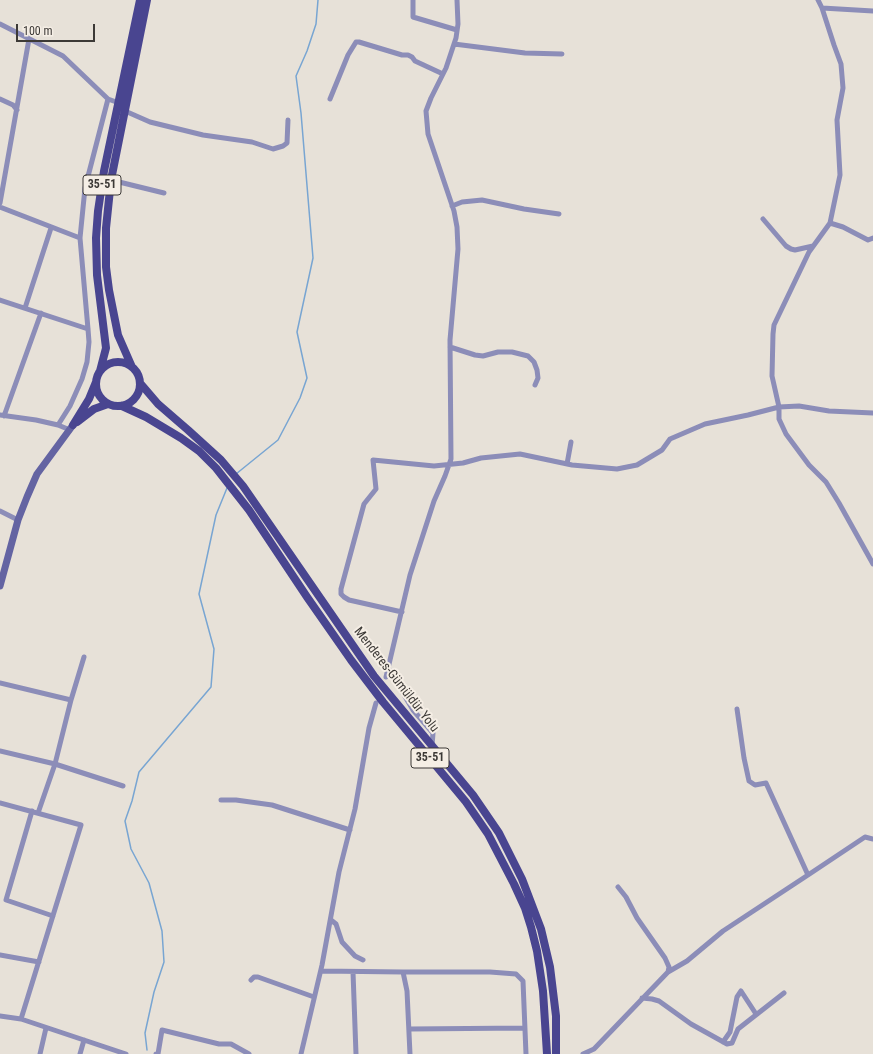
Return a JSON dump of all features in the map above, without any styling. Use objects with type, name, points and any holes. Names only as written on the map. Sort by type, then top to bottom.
[{"type":"main road","name":"35-51","points":[[96,382],[106,348],[97,275],[96,238],[98,211],[104,171],[140,0]]},
{"type":"main road","name":"35-51","points":[[140,0],[125,111],[111,180],[106,228],[106,267],[118,335],[132,367],[137,371],[140,383]]},
{"type":"main road","points":[[100,371],[111,363],[119,362],[126,363],[132,367]]},
{"type":"main road","points":[[72,427],[95,409],[108,404],[100,397],[96,387],[96,382]]},
{"type":"main road","points":[[0,584],[18,520],[37,474],[72,427],[89,399],[96,382]]},
{"type":"main road","points":[[122,406],[130,403],[136,398],[140,383]]},
{"type":"main road","name":"Menderes-Gümüldür Yolu","points":[[140,383],[158,404],[222,460],[243,486],[388,694],[472,795],[499,833],[522,879],[541,929],[550,967],[556,1016],[556,1054]]},
{"type":"main road","name":"35-51","points":[[108,404],[122,406]]},
{"type":"main road","name":"Menderes-Gümüldür Yolu","points":[[122,406],[146,417],[181,438],[199,451],[216,468],[249,510],[351,660],[383,702],[466,802],[488,834],[514,884],[531,926],[544,991],[547,1054]]},
{"type":"street","points":[[413,0],[413,17],[457,30]]},
{"type":"street","points":[[386,677],[410,575],[434,501],[451,459],[450,347],[458,249],[457,227],[452,206],[428,134],[426,111],[443,74],[454,44],[458,24],[457,0]]},
{"type":"street","points":[[818,0],[841,64],[843,88],[837,120],[840,175],[830,223],[809,252],[774,325],[772,376],[779,406],[779,419],[786,434],[809,465],[826,482],[873,564]]},
{"type":"street","points":[[822,8],[873,11]]},
{"type":"street","points":[[0,24],[63,56],[108,99],[119,103]]},
{"type":"street","points":[[0,204],[18,110],[29,39]]},
{"type":"street","points":[[330,99],[348,55],[356,42],[402,55],[408,55],[415,61],[443,74]]},
{"type":"street","points":[[454,44],[525,53],[562,54]]},
{"type":"street","points":[[0,99],[18,110]]},
{"type":"street","points":[[58,425],[70,406],[82,379],[87,362],[89,342],[80,238],[85,188],[108,99]]},
{"type":"street","points":[[125,111],[150,122],[203,135],[252,142],[273,149],[287,143],[288,120]]},
{"type":"street","points":[[111,180],[164,193]]},
{"type":"street","points":[[452,206],[462,202],[482,200],[524,209],[560,214]]},
{"type":"street","points":[[0,207],[80,238]]},
{"type":"street","points":[[763,219],[790,249],[795,250],[813,246]]},
{"type":"street","points":[[830,223],[843,227],[868,240],[873,238]]},
{"type":"street","points":[[25,308],[51,228]]},
{"type":"street","points":[[0,300],[88,329]]},
{"type":"street","points":[[41,313],[2,416],[36,420],[72,427]]},
{"type":"street","points":[[450,347],[483,356],[498,352],[512,352],[528,356],[534,362],[538,370],[538,378],[535,385]]},
{"type":"street","points":[[402,612],[349,600],[341,594],[341,589],[364,504],[376,489],[373,460],[434,466],[449,465],[481,458],[520,454],[567,464],[617,469],[637,465],[662,450],[670,439],[705,424],[779,406],[799,406],[873,414]]},
{"type":"street","points":[[567,464],[571,442]]},
{"type":"street","points":[[0,511],[18,520]]},
{"type":"street","points":[[38,813],[55,764],[71,700],[84,657]]},
{"type":"street","points":[[388,668],[413,710],[433,734],[432,746]]},
{"type":"street","points":[[0,683],[71,700]]},
{"type":"street","points":[[301,1054],[321,971],[339,872],[350,830],[369,728],[376,703]]},
{"type":"street","points":[[737,710],[749,781],[755,785],[766,783],[808,875]]},
{"type":"street","points":[[0,751],[55,764],[123,786]]},
{"type":"street","points":[[221,800],[236,800],[272,805],[350,830]]},
{"type":"street","points":[[0,803],[81,825],[21,1019]]},
{"type":"street","points":[[32,811],[3,899],[53,916]]},
{"type":"street","points":[[583,1054],[594,1049],[668,972],[687,961],[723,931],[865,837],[873,839]]},
{"type":"street","points":[[618,886],[626,897],[637,918],[665,958],[669,967],[668,972]]},
{"type":"street","points":[[331,920],[336,924],[342,942],[355,956],[363,960]]},
{"type":"street","points":[[0,955],[39,962]]},
{"type":"street","points":[[321,971],[490,972],[516,974],[523,981],[526,1054]]},
{"type":"street","points":[[353,972],[356,1054]]},
{"type":"street","points":[[403,972],[407,991],[410,1054]]},
{"type":"street","points":[[251,980],[254,977],[258,977],[314,997]]},
{"type":"street","points":[[723,1042],[730,1032],[737,997],[741,990],[756,1014]]},
{"type":"street","points":[[642,998],[659,1001],[691,1024],[727,1044],[732,1043],[738,1029],[784,993]]},
{"type":"street","points":[[0,1016],[21,1019],[126,1054]]},
{"type":"street","points":[[40,1054],[46,1028]]},
{"type":"street","points":[[410,1029],[525,1028]]},
{"type":"street","points":[[156,1054],[158,1054],[162,1030],[219,1044],[232,1044],[249,1054]]},
{"type":"street","points":[[80,1054],[84,1040]]},
{"type":"waterway","points":[[236,474],[278,440],[300,398],[307,378],[297,332],[313,258],[301,113],[296,76],[307,51],[316,24],[318,0]]},
{"type":"waterway","points":[[147,1050],[145,1033],[154,992],[164,962],[162,931],[149,883],[131,849],[125,821],[132,801],[139,772],[211,687],[214,649],[199,594],[216,515],[227,488]]}]
